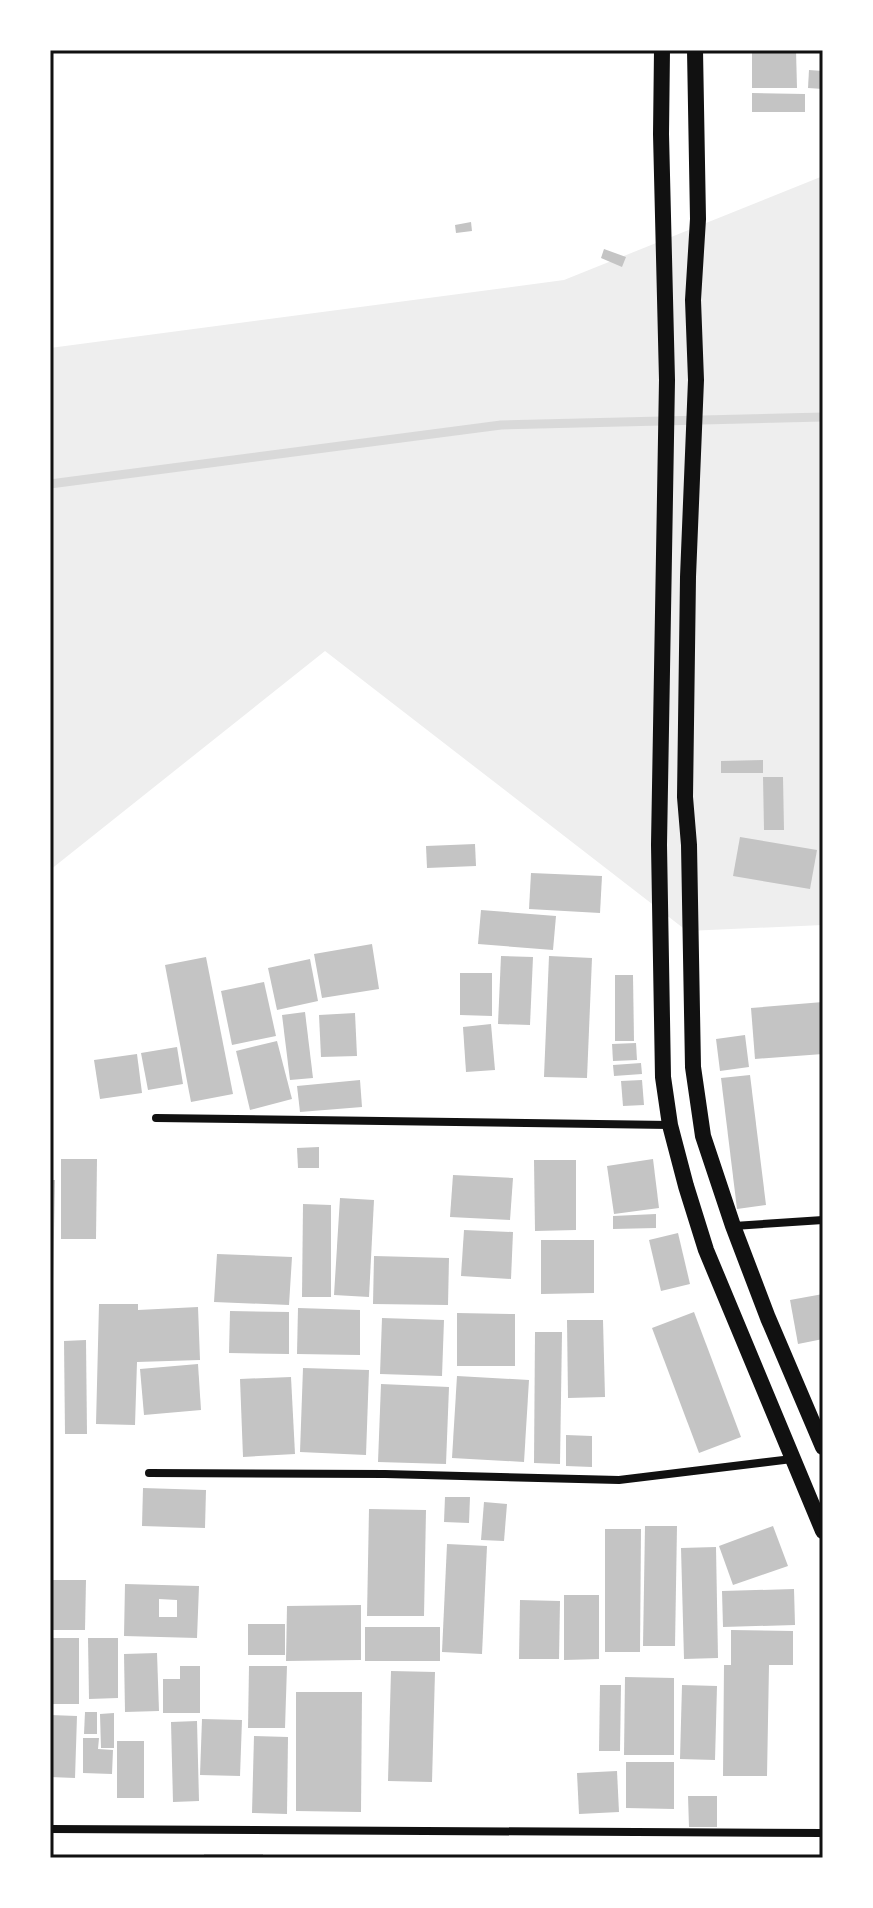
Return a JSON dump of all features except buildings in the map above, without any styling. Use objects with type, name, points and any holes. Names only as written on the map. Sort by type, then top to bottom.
[{"type":"main road","points":[[662,50],[667,380],[659,845],[663,1077],[670,1125],[706,1250],[823,1531]]},
{"type":"main road","points":[[695,50],[698,219],[693,300],[696,380],[685,755],[693,1067],[703,1136],[733,1226],[823,1447]]},
{"type":"main road","points":[[659,845],[689,845]]},
{"type":"street","points":[[156,1118],[670,1125]]},
{"type":"street","points":[[733,1226],[823,1220]]},
{"type":"street","points":[[149,1473],[385,1474],[619,1480],[792,1459]]},
{"type":"street","points":[[50,1829],[823,1833]]},
{"type":"shaded area","points":[[823,176],[823,925],[687,931],[325,651],[50,870],[50,348],[564,280]]},
{"type":"waterway","points":[[50,484],[501,425],[823,417]]}]
